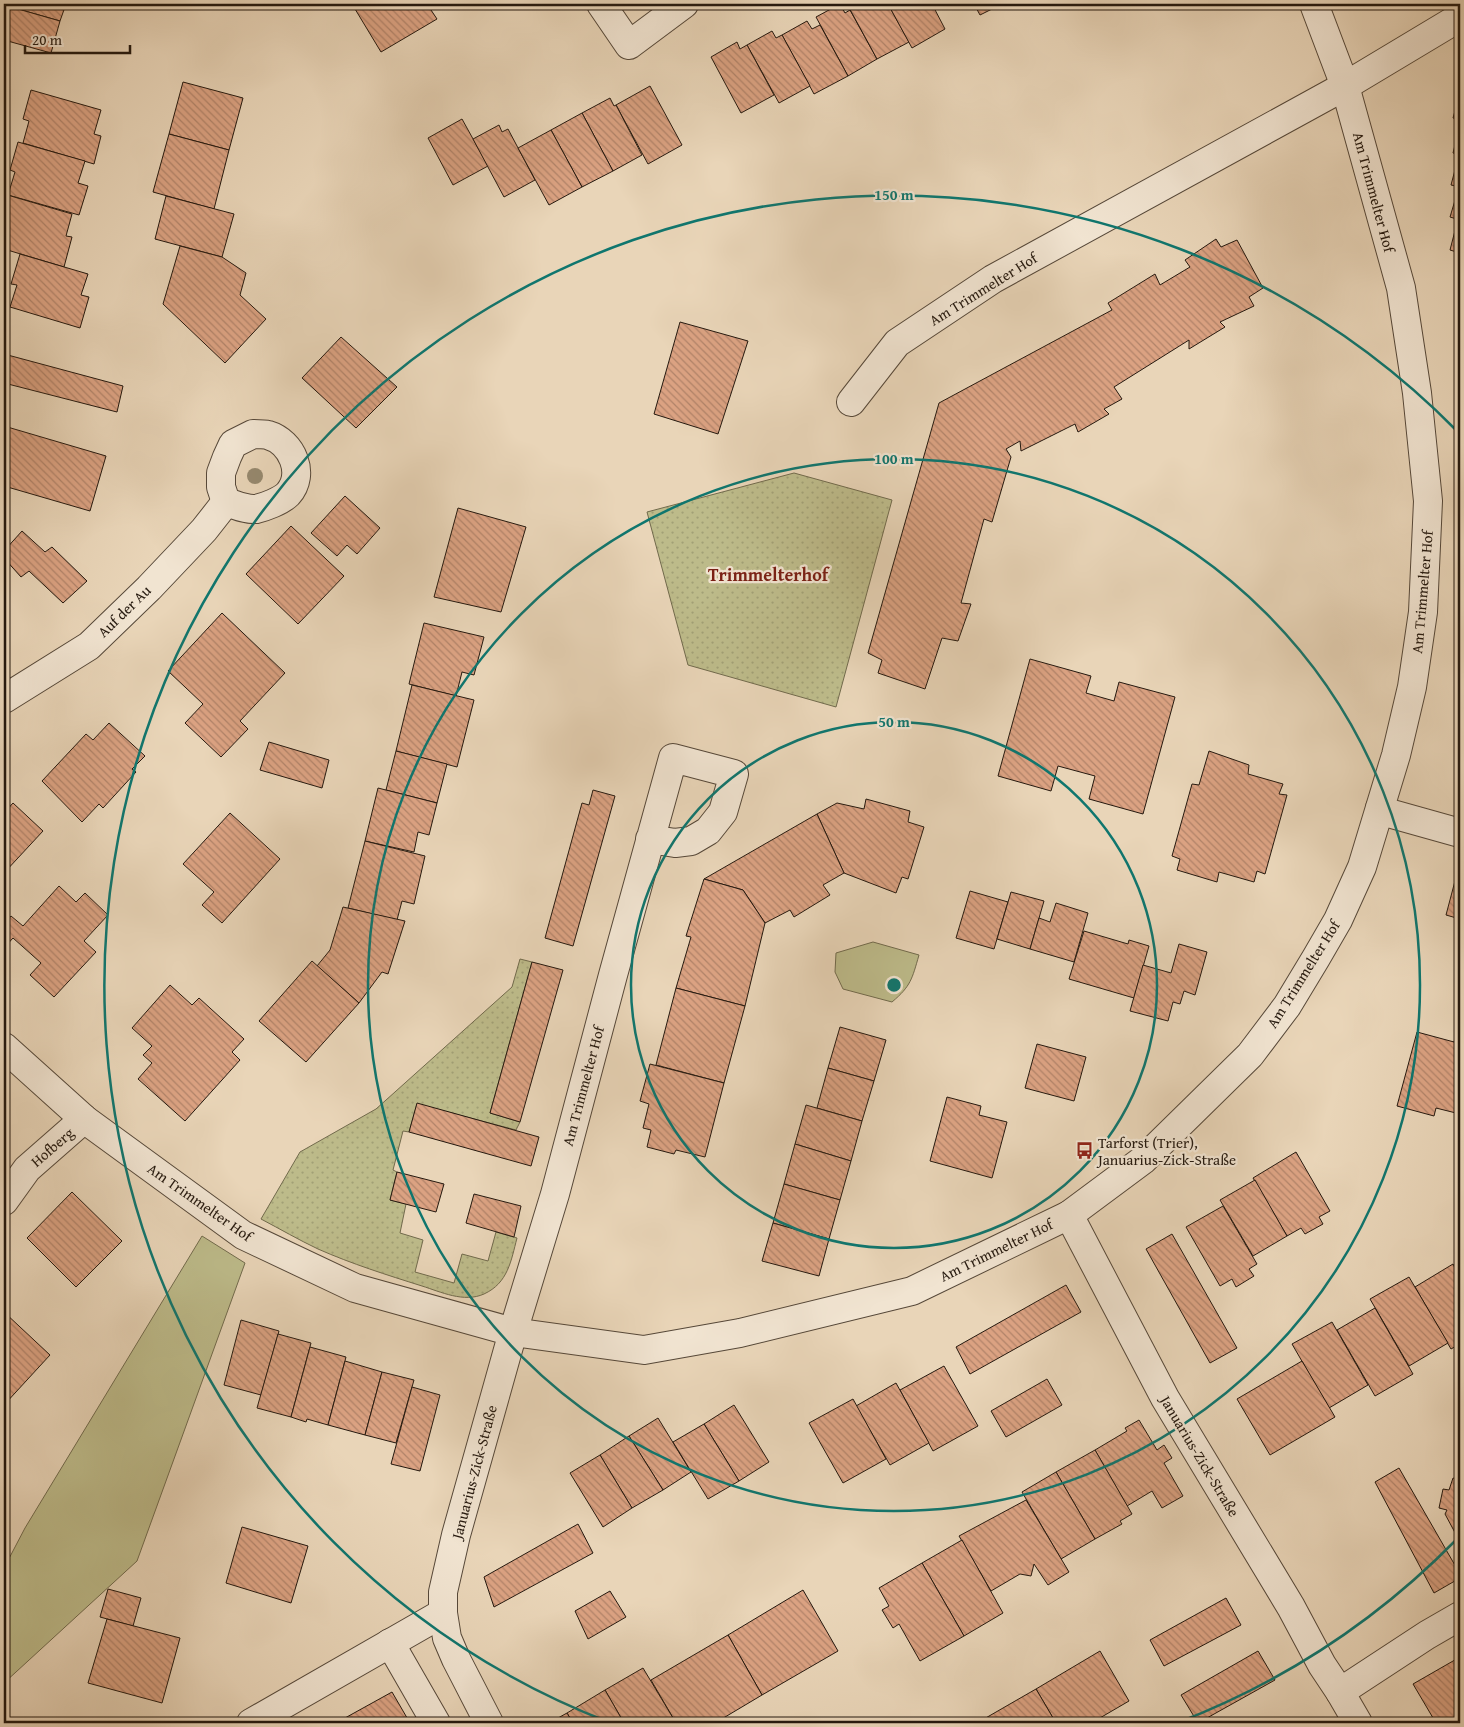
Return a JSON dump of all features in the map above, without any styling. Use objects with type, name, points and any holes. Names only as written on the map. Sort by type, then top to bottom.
[{"type":"street","points":[[601,4],[629,45],[684,4]]},
{"type":"street","name":"Am Trimmelter Hof","points":[[4,1047],[84,1119],[243,1235],[355,1288],[513,1332],[644,1350],[740,1333],[912,1291],[1069,1214],[1143,1160],[1255,1048],[1287,1006],[1338,920],[1362,867],[1396,755],[1412,687],[1423,612],[1428,501],[1418,393],[1401,288],[1345,86],[1314,4]]},
{"type":"street","points":[[1345,86],[1460,17]]},
{"type":"street","name":"Am Trimmelter Hof","points":[[851,402],[898,343],[993,279],[1345,86]]},
{"type":"street","name":"Auf der Au","points":[[4,698],[89,646],[149,588],[204,530],[226,502]]},
{"type":"street","points":[[1380,808],[1385,812],[1460,833]]},
{"type":"street","name":"Am Trimmelter Hof","points":[[513,1332],[555,1194],[650,839]]},
{"type":"street","name":"Hofberg","points":[[4,1201],[27,1169],[84,1119]]},
{"type":"street","name":"Januarius-Zick-Straße","points":[[1069,1214],[1165,1398],[1291,1607],[1322,1666],[1358,1723]]},
{"type":"street","name":"Januarius-Zick-Straße","points":[[489,1723],[447,1638],[443,1612],[443,1592],[456,1535],[513,1332]]},
{"type":"street","points":[[251,1723],[443,1612]]},
{"type":"street","points":[[1340,1692],[1460,1616]]},
{"type":"street","points":[[390,1643],[436,1723]]},
{"type":"shaded area","points":[[794,473],[892,500],[836,707],[688,665],[647,512]]},
{"type":"shaded area","points":[[873,942],[919,955],[910,982],[892,1002],[843,989],[835,972],[836,953]]},
{"type":"shaded area","points":[[520,959],[532,962],[490,1113],[520,1122],[516,1130],[417,1104],[409,1132],[403,1131],[393,1170],[397,1172],[390,1200],[406,1204],[400,1233],[423,1240],[415,1272],[454,1283],[462,1254],[488,1261],[496,1232],[517,1238],[507,1270],[498,1284],[484,1294],[476,1296],[461,1297],[445,1294],[318,1249],[261,1219],[300,1152],[376,1109],[512,987]]},
{"type":"shaded area","points":[[202,1236],[245,1263],[137,1561],[4,1683],[4,1568],[25,1528]]},
{"type":"building","points":[[4,4],[66,4],[60,21]]},
{"type":"building","points":[[352,4],[427,4],[437,19],[381,52]]},
{"type":"building","points":[[840,4],[845,13],[850,10],[877,59],[848,76],[816,17]]},
{"type":"building","points":[[847,4],[888,4],[909,42],[877,59]]},
{"type":"building","points":[[888,4],[932,4],[945,29],[912,48]]},
{"type":"building","points":[[974,4],[1002,4],[980,15]]},
{"type":"building","points":[[4,5],[60,21],[51,53],[4,40]]},
{"type":"building","points":[[807,21],[812,29],[820,25],[848,76],[814,94],[782,35]]},
{"type":"building","points":[[772,31],[776,38],[782,35],[810,86],[779,103],[747,45]]},
{"type":"building","points":[[737,42],[740,49],[747,45],[774,95],[741,113],[711,57]]},
{"type":"building","points":[[183,82],[243,98],[229,150],[169,134]]},
{"type":"building","points":[[650,86],[682,145],[648,164],[616,105]]},
{"type":"building","points":[[31,90],[101,110],[94,134],[101,136],[94,164],[23,143],[29,121],[23,119]]},
{"type":"building","points":[[1460,93],[1460,120],[1453,118]]},
{"type":"building","points":[[610,98],[614,106],[616,105],[642,155],[613,171],[582,113]]},
{"type":"building","points":[[582,113],[613,171],[582,187],[551,130]]},
{"type":"building","points":[[462,119],[488,166],[453,185],[428,138]]},
{"type":"building","points":[[499,125],[502,132],[508,129],[535,180],[504,197],[473,139]]},
{"type":"building","points":[[1460,125],[1460,155],[1453,153]]},
{"type":"building","points":[[551,130],[582,187],[549,205],[518,148]]},
{"type":"building","points":[[169,134],[229,150],[214,209],[153,192]]},
{"type":"building","points":[[18,142],[85,161],[78,183],[88,186],[79,215],[8,195],[15,172],[10,170]]},
{"type":"building","points":[[1460,155],[1460,187],[1451,185]]},
{"type":"building","points":[[1460,187],[1460,220],[1450,217]]},
{"type":"building","points":[[4,194],[72,214],[66,236],[72,237],[64,267],[4,249]]},
{"type":"building","points":[[166,196],[234,214],[222,257],[155,239]]},
{"type":"building","points":[[1458,219],[1460,220],[1460,253],[1450,250]]},
{"type":"building","points":[[1216,239],[1221,247],[1237,240],[1263,288],[1249,297],[1254,306],[1220,322],[1225,327],[1189,349],[1189,340],[1114,387],[1122,399],[1104,409],[1109,414],[1078,432],[1075,424],[1021,451],[1020,441],[1006,449],[1011,457],[992,522],[984,519],[961,603],[971,604],[958,641],[942,638],[925,689],[878,673],[882,660],[868,653],[939,403],[1112,310],[1108,303],[1155,274],[1160,285],[1190,267],[1185,260]]},
{"type":"building","points":[[180,246],[222,257],[246,273],[240,295],[266,319],[225,363],[163,304]]},
{"type":"building","points":[[20,254],[88,274],[81,295],[89,297],[80,328],[10,307],[17,285],[11,284]]},
{"type":"building","points":[[680,322],[748,341],[718,434],[654,414]]},
{"type":"building","points":[[341,337],[397,387],[356,428],[302,378]]},
{"type":"building","points":[[4,354],[123,386],[117,412],[4,383]]},
{"type":"building","points":[[4,426],[106,456],[90,511],[4,486]]},
{"type":"building","points":[[345,496],[380,528],[357,554],[347,545],[337,556],[311,533]]},
{"type":"building","points":[[458,508],[526,527],[501,612],[434,597]]},
{"type":"building","points":[[291,526],[344,576],[298,624],[246,574]]},
{"type":"building","points":[[22,531],[45,552],[52,547],[87,581],[63,603],[29,571],[21,577],[4,558],[4,551]]},
{"type":"building","points":[[222,613],[285,673],[240,721],[248,729],[221,757],[185,723],[203,704],[168,671]]},
{"type":"building","points":[[424,623],[484,637],[474,675],[462,672],[456,696],[409,684]]},
{"type":"building","points":[[1030,659],[1091,676],[1086,693],[1114,701],[1119,682],[1175,697],[1143,814],[1089,799],[1095,776],[1058,766],[1051,791],[998,776]]},
{"type":"building","points":[[412,685],[474,700],[457,767],[396,751]]},
{"type":"building","points":[[109,723],[145,756],[132,769],[136,772],[103,808],[99,804],[82,822],[42,781],[86,734],[93,740]]},
{"type":"building","points":[[269,742],[329,760],[322,788],[260,770]]},
{"type":"building","points":[[396,751],[447,764],[437,803],[386,790]]},
{"type":"building","points":[[1209,751],[1249,765],[1248,774],[1283,784],[1279,794],[1287,795],[1265,874],[1257,871],[1254,882],[1219,872],[1217,882],[1177,870],[1180,859],[1172,856],[1192,784],[1199,785]]},
{"type":"building","points":[[378,788],[437,803],[429,835],[418,832],[414,852],[365,841]]},
{"type":"building","points":[[593,790],[615,796],[573,946],[545,938],[582,803],[589,805]]},
{"type":"building","points":[[866,799],[910,811],[908,822],[924,827],[908,879],[902,877],[896,893],[844,873],[817,814],[837,803],[864,809]]},
{"type":"building","points":[[13,803],[43,831],[4,873],[4,813]]},
{"type":"building","points":[[230,813],[280,859],[222,923],[202,905],[214,892],[183,864]]},
{"type":"building","points":[[817,814],[844,873],[823,885],[830,895],[794,917],[790,910],[765,923],[743,890],[704,879]]},
{"type":"building","points":[[365,841],[425,856],[414,904],[402,901],[397,920],[348,908]]},
{"type":"building","points":[[1460,862],[1460,919],[1446,915]]},
{"type":"building","points":[[704,879],[743,890],[765,923],[745,1006],[676,988],[691,937],[686,936]]},
{"type":"building","points":[[59,886],[76,902],[85,893],[108,915],[84,941],[96,952],[54,997],[30,975],[41,963],[13,938],[4,948],[4,924],[11,916],[23,926]]},
{"type":"building","points":[[970,891],[1008,902],[994,949],[956,938]]},
{"type":"building","points":[[1011,892],[1044,901],[1030,949],[997,939]]},
{"type":"building","points":[[1056,903],[1088,913],[1074,962],[1030,949],[1039,918],[1050,922]]},
{"type":"building","points":[[343,907],[405,921],[388,974],[382,972],[359,1003],[317,966],[330,950]]},
{"type":"building","points":[[1084,931],[1128,944],[1129,940],[1149,946],[1134,998],[1069,979]]},
{"type":"building","points":[[1179,944],[1207,952],[1195,995],[1184,991],[1180,1004],[1173,1002],[1168,1021],[1130,1011],[1143,965],[1171,973]]},
{"type":"building","points":[[312,961],[359,1003],[306,1062],[259,1021]]},
{"type":"building","points":[[532,962],[563,970],[520,1122],[490,1113]]},
{"type":"building","points":[[170,985],[192,1005],[199,998],[244,1039],[232,1052],[240,1060],[185,1121],[138,1079],[152,1063],[143,1055],[152,1046],[132,1028]]},
{"type":"building","points":[[676,988],[745,1006],[724,1083],[656,1065]]},
{"type":"building","points":[[840,1027],[886,1040],[874,1081],[828,1068]]},
{"type":"building","points":[[1458,1028],[1460,1029],[1460,1114],[1436,1108],[1434,1116],[1397,1106],[1417,1032],[1454,1042]]},
{"type":"building","points":[[1037,1044],[1086,1057],[1074,1101],[1025,1088]]},
{"type":"building","points":[[650,1064],[724,1083],[705,1157],[676,1150],[674,1154],[647,1147],[651,1130],[643,1128],[649,1104],[640,1101]]},
{"type":"building","points":[[828,1068],[874,1081],[862,1121],[817,1108]]},
{"type":"building","points":[[947,1097],[981,1106],[979,1115],[1007,1122],[992,1178],[930,1161]]},
{"type":"building","points":[[417,1103],[539,1137],[531,1166],[409,1132]]},
{"type":"building","points":[[806,1105],[862,1121],[851,1161],[795,1144]]},
{"type":"building","points":[[795,1144],[851,1161],[840,1200],[784,1184]]},
{"type":"building","points":[[1296,1152],[1330,1211],[1319,1217],[1323,1224],[1305,1234],[1301,1228],[1287,1236],[1253,1178]]},
{"type":"building","points":[[397,1172],[444,1184],[436,1212],[390,1200]]},
{"type":"building","points":[[1255,1180],[1287,1236],[1253,1256],[1220,1200]]},
{"type":"building","points":[[784,1184],[840,1200],[829,1239],[773,1223]]},
{"type":"building","points":[[72,1192],[122,1241],[76,1287],[27,1238]]},
{"type":"building","points":[[474,1194],[521,1206],[514,1237],[466,1223]]},
{"type":"building","points":[[1223,1206],[1257,1264],[1249,1269],[1254,1276],[1236,1287],[1232,1279],[1220,1286],[1186,1227]]},
{"type":"building","points":[[773,1223],[829,1239],[819,1276],[762,1261]]},
{"type":"building","points":[[1172,1234],[1237,1348],[1210,1363],[1146,1249]]},
{"type":"building","points":[[1453,1264],[1460,1277],[1460,1344],[1451,1349],[1415,1287]]},
{"type":"building","points":[[1409,1277],[1448,1343],[1409,1366],[1370,1299]]},
{"type":"building","points":[[1066,1285],[1081,1312],[970,1374],[956,1347]]},
{"type":"building","points":[[1375,1308],[1413,1374],[1375,1396],[1337,1330]]},
{"type":"building","points":[[4,1312],[50,1355],[4,1405]]},
{"type":"building","points":[[241,1320],[279,1331],[261,1395],[224,1385]]},
{"type":"building","points":[[1332,1322],[1368,1385],[1329,1408],[1292,1344]]},
{"type":"building","points":[[278,1334],[311,1343],[291,1417],[257,1408]]},
{"type":"building","points":[[310,1347],[346,1357],[328,1425],[307,1419],[306,1422],[291,1417]]},
{"type":"building","points":[[345,1361],[382,1372],[365,1435],[328,1425]]},
{"type":"building","points":[[1302,1361],[1335,1417],[1270,1455],[1237,1399]]},
{"type":"building","points":[[944,1366],[978,1426],[933,1451],[900,1390]]},
{"type":"building","points":[[382,1372],[414,1380],[396,1443],[365,1435]]},
{"type":"building","points":[[1047,1379],[1062,1405],[1006,1437],[991,1411]]},
{"type":"building","points":[[896,1383],[929,1443],[890,1465],[856,1406]]},
{"type":"building","points":[[412,1387],[440,1395],[420,1471],[391,1464]]},
{"type":"building","points":[[853,1399],[886,1459],[843,1483],[809,1423]]},
{"type":"building","points":[[734,1405],[769,1462],[739,1481],[704,1424]]},
{"type":"building","points":[[658,1418],[691,1472],[663,1490],[629,1436]]},
{"type":"building","points":[[1139,1420],[1157,1450],[1164,1445],[1172,1458],[1164,1463],[1183,1496],[1162,1508],[1152,1491],[1127,1506],[1095,1450],[1127,1431],[1125,1428]]},
{"type":"building","points":[[704,1424],[739,1481],[708,1499],[673,1442]]},
{"type":"building","points":[[629,1436],[663,1490],[632,1508],[600,1455]]},
{"type":"building","points":[[1095,1450],[1132,1514],[1120,1521],[1122,1524],[1095,1539],[1056,1472]]},
{"type":"building","points":[[600,1455],[632,1508],[603,1527],[570,1473]]},
{"type":"building","points":[[1399,1468],[1460,1574],[1460,1578],[1434,1593],[1375,1482]]},
{"type":"building","points":[[1056,1472],[1095,1539],[1061,1559],[1022,1492]]},
{"type":"building","points":[[1453,1478],[1460,1480],[1460,1542],[1445,1514],[1447,1510],[1439,1508],[1443,1489],[1449,1490]]},
{"type":"building","points":[[1026,1500],[1069,1572],[1048,1585],[1034,1564],[1031,1576],[1020,1574],[991,1591],[959,1536]]},
{"type":"building","points":[[578,1524],[593,1553],[494,1607],[484,1577]]},
{"type":"building","points":[[242,1527],[308,1546],[291,1603],[226,1583]]},
{"type":"building","points":[[962,1540],[1003,1613],[964,1636],[922,1563]]},
{"type":"building","points":[[922,1563],[964,1636],[920,1661],[899,1624],[893,1628],[882,1610],[889,1606],[879,1588]]},
{"type":"building","points":[[108,1589],[141,1598],[133,1626],[100,1617]]},
{"type":"building","points":[[803,1590],[838,1651],[762,1695],[728,1635]]},
{"type":"building","points":[[610,1591],[626,1617],[588,1639],[575,1611]]},
{"type":"building","points":[[1226,1598],[1241,1625],[1164,1666],[1150,1640]]},
{"type":"building","points":[[107,1619],[180,1638],[162,1703],[88,1683]]},
{"type":"building","points":[[728,1635],[762,1695],[715,1723],[676,1723],[651,1680]]},
{"type":"building","points":[[1100,1651],[1129,1701],[1094,1723],[1056,1723],[1036,1689]]},
{"type":"building","points":[[1258,1651],[1275,1680],[1198,1723],[1181,1695]]},
{"type":"building","points":[[1460,1657],[1460,1723],[1436,1723],[1413,1684]]},
{"type":"building","points":[[643,1668],[673,1718],[664,1723],[624,1723],[605,1690]]},
{"type":"building","points":[[1036,1689],[1056,1723],[977,1723]]},
{"type":"building","points":[[605,1690],[624,1723],[573,1723],[567,1713]]},
{"type":"building","points":[[392,1692],[410,1723],[348,1723],[345,1718]]},
{"type":"building","points":[[567,1713],[573,1723],[549,1723]]},
{"type":"place","name":"Tarforst (Trier), Januarius-Zick-Straße","points":[[1084,1151]]},
{"type":"district","name":"Trimmelterhof","points":[[768,574]]}]
